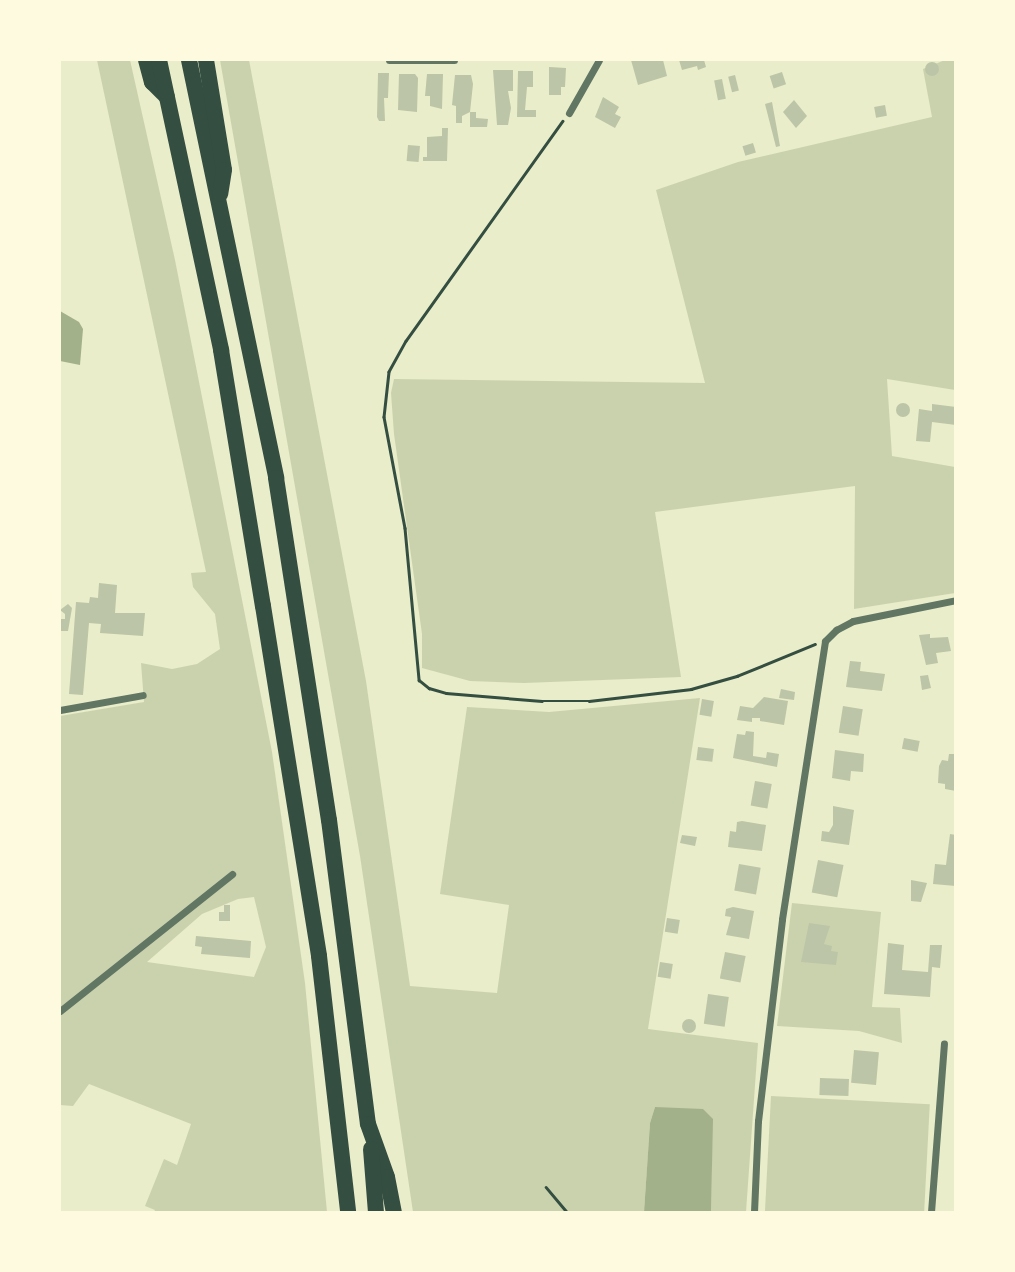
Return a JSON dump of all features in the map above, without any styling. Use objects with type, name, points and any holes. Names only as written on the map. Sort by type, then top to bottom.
[{"type":"highway","points":[[146,60],[152,82],[169,99]]},
{"type":"highway","points":[[159,60],[221,350],[263,606],[319,956],[348,1213]]},
{"type":"highway","points":[[195,61],[224,170],[218,204],[276,478],[328,820],[368,1124],[376,1213]]},
{"type":"highway","points":[[368,1124],[387,1177],[394,1213]]},
{"type":"street","points":[[389,60],[454,60]]},
{"type":"street","points":[[569,113],[599,60]]},
{"type":"street","points":[[754,1213],[758,1121],[782,919],[825,641],[836,630],[853,621],[884,612],[956,600]]},
{"type":"street","points":[[60,710],[142,695]]},
{"type":"street","points":[[60,1011],[232,874]]},
{"type":"street","points":[[931,1213],[944,1043]]},
{"type":"path","points":[[569,113],[406,341],[389,372],[384,417],[405,528],[419,680],[429,688],[446,693],[542,701],[589,701],[691,689],[737,676],[825,641]]},
{"type":"path","points":[[546,1187],[568,1213]]},
{"type":"shaded area","points":[[97,60],[130,60],[175,260],[272,752],[305,983],[327,1212],[154,1212],[155,1210],[145,1206],[164,1159],[177,1165],[191,1124],[89,1084],[73,1106],[60,1105],[60,716],[144,702],[141,663],[172,669],[197,664],[220,649],[215,614],[193,587],[191,573],[206,572]],"holes":[[[254,897],[266,947],[254,977],[147,962],[202,914],[238,899]]]},
{"type":"shaded area","points":[[220,60],[249,60],[366,681],[410,986],[497,993],[509,905],[440,894],[467,707],[549,712],[700,698],[648,1029],[758,1043],[746,1212],[711,1212],[712,1119],[655,1107],[650,1123],[644,1212],[413,1212],[360,856]]},
{"type":"shaded area","points":[[945,60],[956,60],[955,390],[887,379],[892,456],[955,467],[955,593],[854,609],[855,486],[655,512],[681,677],[524,683],[470,681],[422,668],[422,634],[394,434],[391,393],[394,379],[705,383],[656,190],[738,162],[932,117],[923,69]]},
{"type":"shaded area","points":[[60,311],[79,322],[83,329],[80,365],[60,361]]},
{"type":"shaded area","points":[[792,903],[881,912],[872,1007],[900,1008],[902,1043],[859,1031],[777,1026]]},
{"type":"shaded area","points":[[771,1096],[930,1104],[924,1212],[765,1212]]},
{"type":"shaded area","points":[[655,1107],[703,1109],[713,1119],[711,1212],[644,1212],[650,1123]]},
{"type":"building","points":[[631,60],[663,60],[667,76],[638,85]]},
{"type":"building","points":[[679,60],[704,60],[706,67],[698,70],[697,66],[682,70]]},
{"type":"building","points":[[932,62],[937,64],[937,74],[932,76],[927,74],[925,69],[927,64]]},
{"type":"building","points":[[549,67],[566,68],[565,87],[561,87],[561,95],[549,95]]},
{"type":"building","points":[[493,70],[513,70],[513,91],[508,91],[511,108],[508,125],[497,125]]},
{"type":"building","points":[[518,71],[533,71],[533,87],[527,87],[525,110],[536,110],[536,117],[517,117]]},
{"type":"building","points":[[782,72],[786,84],[774,88],[770,76]]},
{"type":"building","points":[[378,73],[389,73],[388,98],[384,98],[385,121],[379,121],[377,117]]},
{"type":"building","points":[[399,74],[415,74],[418,78],[417,112],[398,110]]},
{"type":"building","points":[[427,74],[443,74],[442,109],[430,106],[430,96],[425,96]]},
{"type":"building","points":[[455,75],[471,75],[473,84],[470,112],[462,116],[462,123],[456,123],[456,106],[452,105]]},
{"type":"building","points":[[735,75],[739,91],[732,92],[728,77]]},
{"type":"building","points":[[722,79],[726,99],[718,100],[714,81]]},
{"type":"building","points":[[603,97],[619,107],[615,114],[621,117],[615,128],[595,117]]},
{"type":"building","points":[[794,100],[807,116],[796,128],[783,112]]},
{"type":"building","points":[[772,102],[780,146],[776,147],[765,104]]},
{"type":"building","points":[[885,105],[887,116],[876,118],[874,107]]},
{"type":"building","points":[[470,112],[476,112],[476,118],[488,119],[487,127],[470,127]]},
{"type":"building","points":[[442,128],[448,128],[447,161],[423,161],[423,157],[427,157],[427,137],[442,136]]},
{"type":"building","points":[[753,143],[756,153],[745,156],[742,146]]},
{"type":"building","points":[[408,145],[420,146],[419,162],[407,161]]},
{"type":"building","points":[[900,403],[906,403],[910,410],[906,417],[900,417],[896,413],[896,407]]},
{"type":"building","points":[[932,404],[956,407],[956,425],[932,422],[930,442],[916,441],[919,409],[932,411]]},
{"type":"building","points":[[99,583],[117,585],[115,613],[145,613],[143,636],[100,633],[101,624],[89,623],[83,695],[69,694],[76,602],[89,603],[90,597],[98,598]]},
{"type":"building","points":[[68,604],[72,608],[68,631],[60,631],[60,619],[65,619],[65,614],[60,610]]},
{"type":"building","points":[[930,634],[930,638],[948,637],[951,651],[936,653],[938,663],[926,665],[919,635]]},
{"type":"building","points":[[850,661],[861,662],[860,671],[885,674],[882,691],[846,687]]},
{"type":"building","points":[[928,675],[931,688],[922,690],[920,676]]},
{"type":"building","points":[[781,689],[795,692],[794,700],[779,698]]},
{"type":"building","points":[[764,697],[788,701],[784,725],[760,721],[760,718],[752,718],[752,722],[737,720],[740,706],[753,708]]},
{"type":"building","points":[[702,699],[714,701],[711,717],[699,715]]},
{"type":"building","points":[[843,706],[863,709],[859,736],[839,733]]},
{"type":"building","points":[[746,731],[754,732],[753,756],[766,758],[767,752],[779,754],[777,767],[733,758],[737,734],[745,735]]},
{"type":"building","points":[[904,738],[920,741],[918,752],[902,749]]},
{"type":"building","points":[[698,747],[714,749],[712,762],[696,760]]},
{"type":"building","points":[[835,750],[864,754],[863,772],[851,771],[850,781],[832,778]]},
{"type":"building","points":[[949,754],[956,754],[956,791],[945,789],[945,784],[938,783],[939,766],[942,760],[948,761]]},
{"type":"building","points":[[755,781],[772,784],[767,809],[751,806]]},
{"type":"building","points":[[833,806],[854,810],[849,845],[821,841],[822,831],[829,832],[833,825]]},
{"type":"building","points":[[737,822],[766,825],[762,851],[728,847],[730,831],[736,832]]},
{"type":"building","points":[[950,834],[956,835],[956,886],[933,884],[935,864],[946,865]]},
{"type":"building","points":[[682,835],[697,837],[695,846],[680,843]]},
{"type":"building","points":[[818,860],[844,865],[837,897],[812,892]]},
{"type":"building","points":[[739,864],[761,868],[756,894],[734,891]]},
{"type":"building","points":[[911,880],[927,883],[921,902],[911,901]]},
{"type":"building","points":[[224,905],[230,905],[230,921],[219,921],[219,912],[224,912]]},
{"type":"building","points":[[733,907],[754,911],[749,939],[726,935],[731,917],[725,916],[726,909]]},
{"type":"building","points":[[667,918],[680,920],[678,934],[665,932]]},
{"type":"building","points":[[809,923],[830,926],[824,944],[832,946],[831,951],[838,952],[836,965],[801,962]]},
{"type":"building","points":[[196,936],[251,941],[250,958],[201,954],[202,947],[195,946]]},
{"type":"building","points":[[888,943],[904,945],[902,970],[928,972],[930,945],[942,945],[940,968],[932,967],[930,997],[884,994]]},
{"type":"building","points":[[725,952],[746,956],[740,983],[720,979]]},
{"type":"building","points":[[660,962],[673,964],[670,979],[658,977]]},
{"type":"building","points":[[708,994],[729,997],[725,1027],[704,1024]]},
{"type":"building","points":[[686,1019],[692,1019],[696,1026],[692,1033],[686,1033],[682,1029],[682,1023]]},
{"type":"building","points":[[854,1050],[879,1052],[876,1085],[851,1083]]},
{"type":"building","points":[[820,1078],[849,1079],[848,1096],[819,1095]]}]
